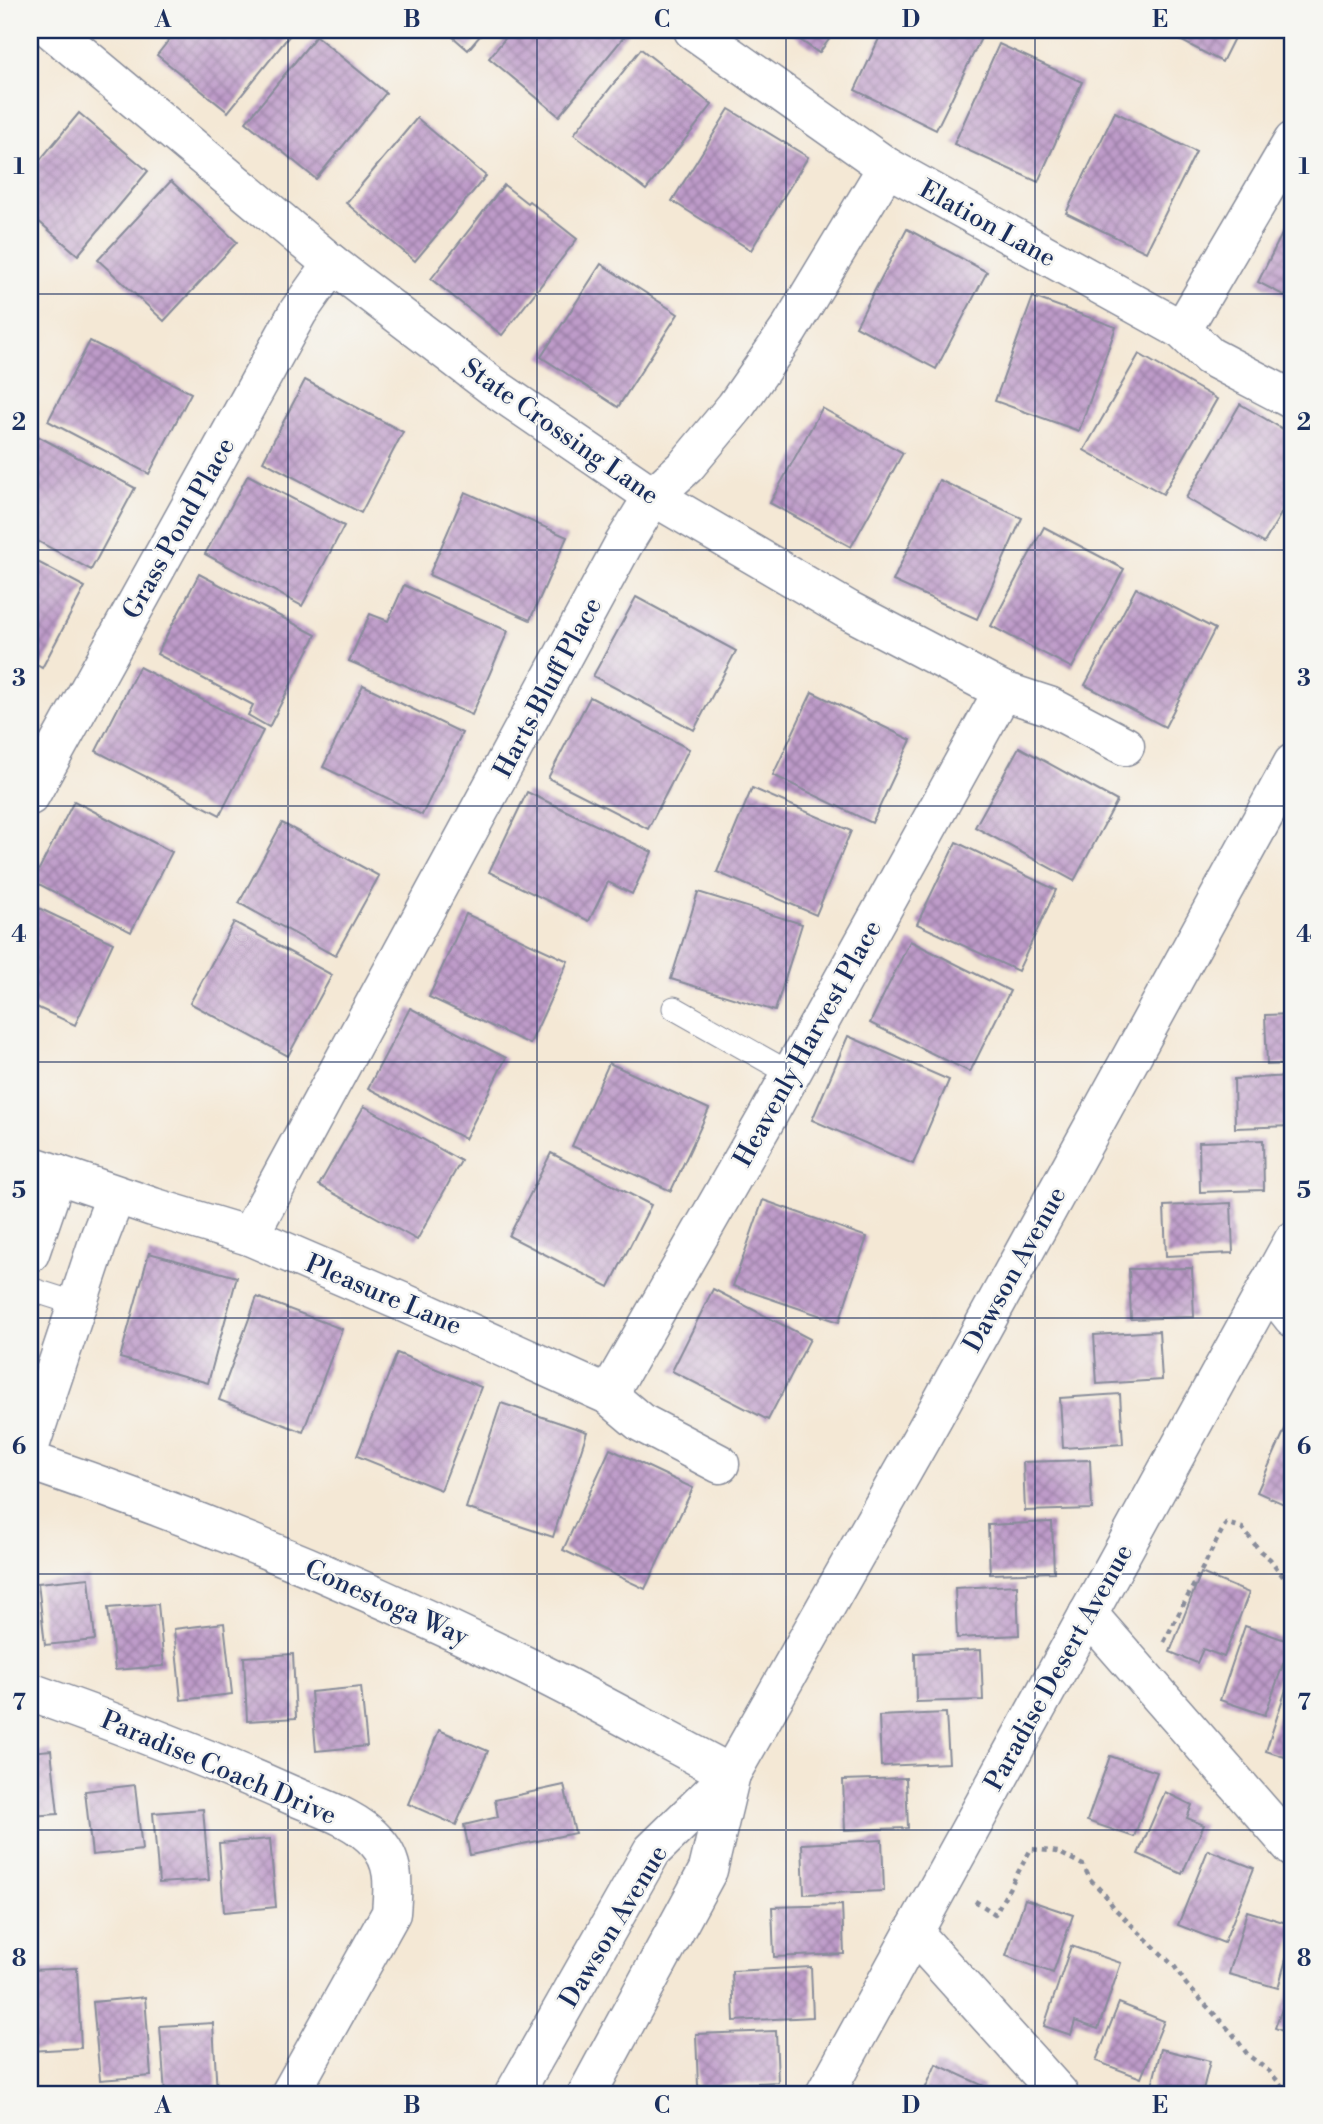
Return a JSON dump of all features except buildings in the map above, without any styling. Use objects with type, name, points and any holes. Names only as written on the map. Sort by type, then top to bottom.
[{"type":"street","points":[[30,49],[50,30]]},
{"type":"street","name":"State Crossing Lane","points":[[50,30],[332,264],[492,386],[653,496],[848,610],[1003,691],[1049,706],[1125,746]]},
{"type":"street","name":"Elation Lane","points":[[693,30],[887,167],[1182,330],[1209,356],[1293,400]]},
{"type":"street","points":[[1182,330],[1293,141]]},
{"type":"street","name":"Harts Bluff Place","points":[[249,1236],[623,545],[653,496],[686,466],[735,407],[788,331],[887,167]]},
{"type":"street","name":"Grass Pond Place","points":[[30,796],[298,312],[332,264]]},
{"type":"street","name":"Heavenly Harvest Place","points":[[608,1395],[1003,691]]},
{"type":"street","name":"Dawson Avenue","points":[[587,2094],[708,1870],[731,1774],[934,1416],[1293,763]]},
{"type":"street","points":[[30,1253],[43,1169]]},
{"type":"street","name":"Pleasure Lane","points":[[43,1169],[116,1195],[249,1236],[513,1351],[608,1395],[639,1422],[720,1464]]},
{"type":"street","points":[[30,1446],[116,1195]]},
{"type":"street","name":"Paradise Desert Avenue","points":[[825,2094],[1293,1241]]},
{"type":"street","points":[[1268,1286],[1293,1318]]},
{"type":"street","name":"Conestoga Way","points":[[30,1461],[198,1521],[321,1572],[525,1666],[731,1774]]},
{"type":"street","points":[[1088,1614],[1293,1848]]},
{"type":"street","name":"Paradise Coach Drive","points":[[30,1692],[174,1745],[356,1824],[378,1843],[392,1866],[391,1913],[290,2094]]},
{"type":"street","name":"Dawson Avenue","points":[[514,2094],[652,1851],[731,1774]]},
{"type":"street","points":[[913,1932],[1059,2094]]},
{"type":"lane","points":[[674,1008],[790,1074]]},
{"type":"lane","points":[[30,1289],[77,1304]]},
{"type":"path","points":[[1159,1651],[1226,1522],[1242,1528],[1293,1590]]},
{"type":"path","points":[[966,1895],[995,1913],[1031,1849],[1058,1852],[1073,1858],[1083,1865],[1090,1879],[1115,1909],[1175,1967],[1186,1984],[1232,2032],[1248,2055],[1270,2072],[1289,2094]]}]
